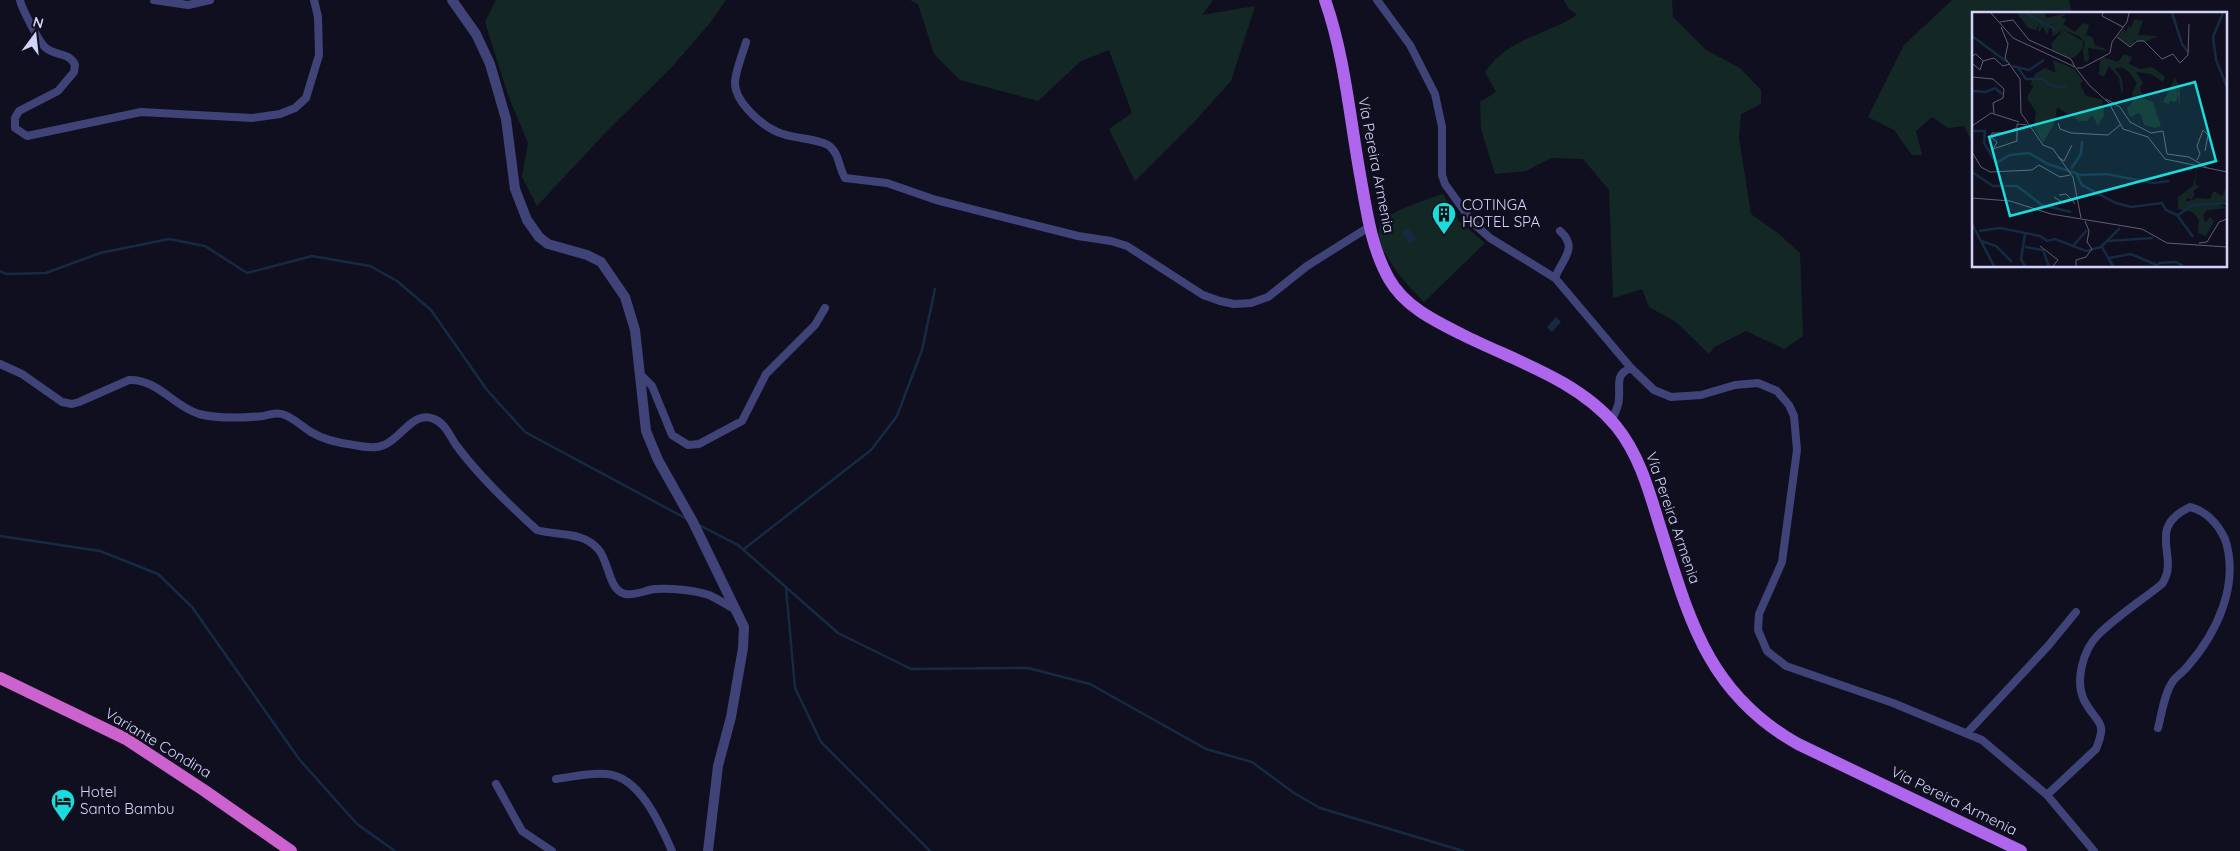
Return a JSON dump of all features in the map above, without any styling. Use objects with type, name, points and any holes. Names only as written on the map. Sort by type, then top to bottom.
[{"type":"highway","name":"Variante Condina","points":[[0,678],[126,739],[206,791],[291,851]]},
{"type":"main road","name":"Vía Pereira Armenia","points":[[1325,0],[1338,52],[1369,227],[1389,278],[1404,299],[1448,328],[1562,382],[1584,396],[1611,421],[1628,443],[1641,469],[1698,637],[1715,668],[1743,704],[1770,727],[1798,744],[2021,851]]},
{"type":"street","points":[[20,0],[41,44],[49,51],[69,57],[75,65],[72,75],[58,91],[19,111],[15,118],[15,128],[27,136],[141,112],[252,118],[280,114],[295,108],[306,98],[319,54],[318,17],[314,0]]},
{"type":"street","points":[[154,0],[188,6],[210,0]]},
{"type":"street","points":[[452,0],[476,34],[490,64],[506,119],[515,189],[527,220],[539,237],[548,244],[587,254],[600,262],[614,278],[625,297],[635,330],[638,372],[646,431],[658,460],[693,522],[744,627],[743,648],[731,718],[718,766],[708,851]]},
{"type":"street","points":[[1377,0],[1410,45],[1435,94],[1442,127],[1442,175],[1445,184],[1473,223],[1490,238],[1555,278],[1631,368],[1654,390],[1671,398],[1701,395],[1735,385],[1758,384],[1777,391],[1789,404],[1794,416],[1798,450],[1782,562],[1759,614],[1758,630],[1767,652],[1786,666],[1824,678],[1967,733],[1995,749],[2047,795],[2094,851]]},
{"type":"street","points":[[746,42],[735,84],[743,104],[759,120],[781,134],[827,145],[837,154],[841,171],[845,178],[887,183],[936,200],[1078,236],[1111,240],[1127,246],[1203,295],[1220,302],[1251,303],[1268,297],[1307,266],[1369,227]]},
{"type":"street","points":[[1555,278],[1569,250],[1569,242],[1560,231]]},
{"type":"street","points":[[638,372],[652,386],[672,435],[688,445],[699,444],[742,422],[766,374],[814,325],[825,308]]},
{"type":"street","points":[[0,364],[22,374],[62,402],[72,404],[79,402],[129,380],[137,380],[149,382],[184,407],[198,414],[214,417],[240,417],[279,413],[290,416],[310,431],[331,442],[355,446],[382,446],[392,440],[417,418],[434,419],[442,424],[467,460],[537,530],[550,534],[564,533],[587,540],[597,548],[605,556],[613,584],[618,590],[626,594],[656,589],[708,595],[736,610]]},
{"type":"street","points":[[1611,421],[1618,408],[1619,379],[1621,374],[1631,368]]},
{"type":"street","points":[[2047,795],[2096,750],[2099,743],[2102,730],[2100,722],[2085,703],[2079,688],[2087,652],[2098,635],[2162,584],[2167,577],[2168,569],[2164,540],[2168,527],[2173,517],[2190,507],[2201,510],[2223,536],[2233,562],[2233,576],[2221,620],[2187,667],[2174,680],[2168,692],[2158,728]]},
{"type":"street","points":[[1967,733],[2048,646],[2076,612]]},
{"type":"street","points":[[556,779],[608,774],[631,784],[658,819],[672,851]]},
{"type":"street","points":[[496,784],[522,831],[552,851]]},
{"type":"green space","points":[[496,0],[726,0],[710,23],[671,68],[607,131],[537,206],[522,177],[528,143],[508,95],[485,22]]},
{"type":"green space","points":[[910,0],[1213,0],[1202,15],[1255,6],[1231,81],[1195,121],[1135,181],[1109,129],[1132,113],[1109,50],[1081,61],[1038,101],[960,80],[934,54],[918,4]]},
{"type":"green space","points":[[1564,0],[1672,0],[1673,17],[1706,50],[1740,68],[1761,90],[1761,104],[1741,114],[1739,138],[1751,214],[1779,234],[1800,253],[1803,336],[1784,349],[1746,331],[1714,347],[1709,354],[1676,322],[1649,307],[1642,289],[1613,298],[1609,190],[1583,159],[1551,158],[1526,171],[1495,174],[1481,129],[1480,102],[1496,92],[1485,72],[1494,60],[1516,44],[1558,26],[1577,15],[1569,9]]},
{"type":"green space","points":[[1952,0],[2069,0],[2072,12],[1972,12],[1972,141],[1964,126],[1948,128],[1932,117],[1916,131],[1922,155],[1912,155],[1894,130],[1868,117],[1904,45]]},
{"type":"green space","points":[[1443,194],[1459,221],[1485,243],[1424,302],[1400,275],[1384,252],[1379,230],[1383,221],[1394,213]]},
{"type":"water","points":[[1408,228],[1416,239],[1410,243],[1402,232]]},
{"type":"water","points":[[1556,317],[1561,322],[1552,332],[1547,327]]},
{"type":"waterway","points":[[0,271],[6,274],[46,273],[100,253],[169,239],[205,246],[247,273],[312,256],[370,266],[397,281],[431,310],[487,390],[525,432],[687,519]]},
{"type":"waterway","points":[[744,549],[871,450],[897,416],[922,350],[935,289]]},
{"type":"waterway","points":[[699,525],[738,545],[838,633],[911,669],[1028,668],[1090,684],[1206,749],[1252,762],[1294,793],[1320,808],[1463,851]]},
{"type":"waterway","points":[[0,536],[100,551],[158,574],[192,607],[299,759],[357,824],[395,851]]},
{"type":"waterway","points":[[786,588],[795,688],[821,742],[930,851]]},
{"type":"place","name":"COTINGA HOTEL SPA","points":[[1444,235]]},
{"type":"place","name":"Hotel Santo Bambu","points":[[63,822]]}]
